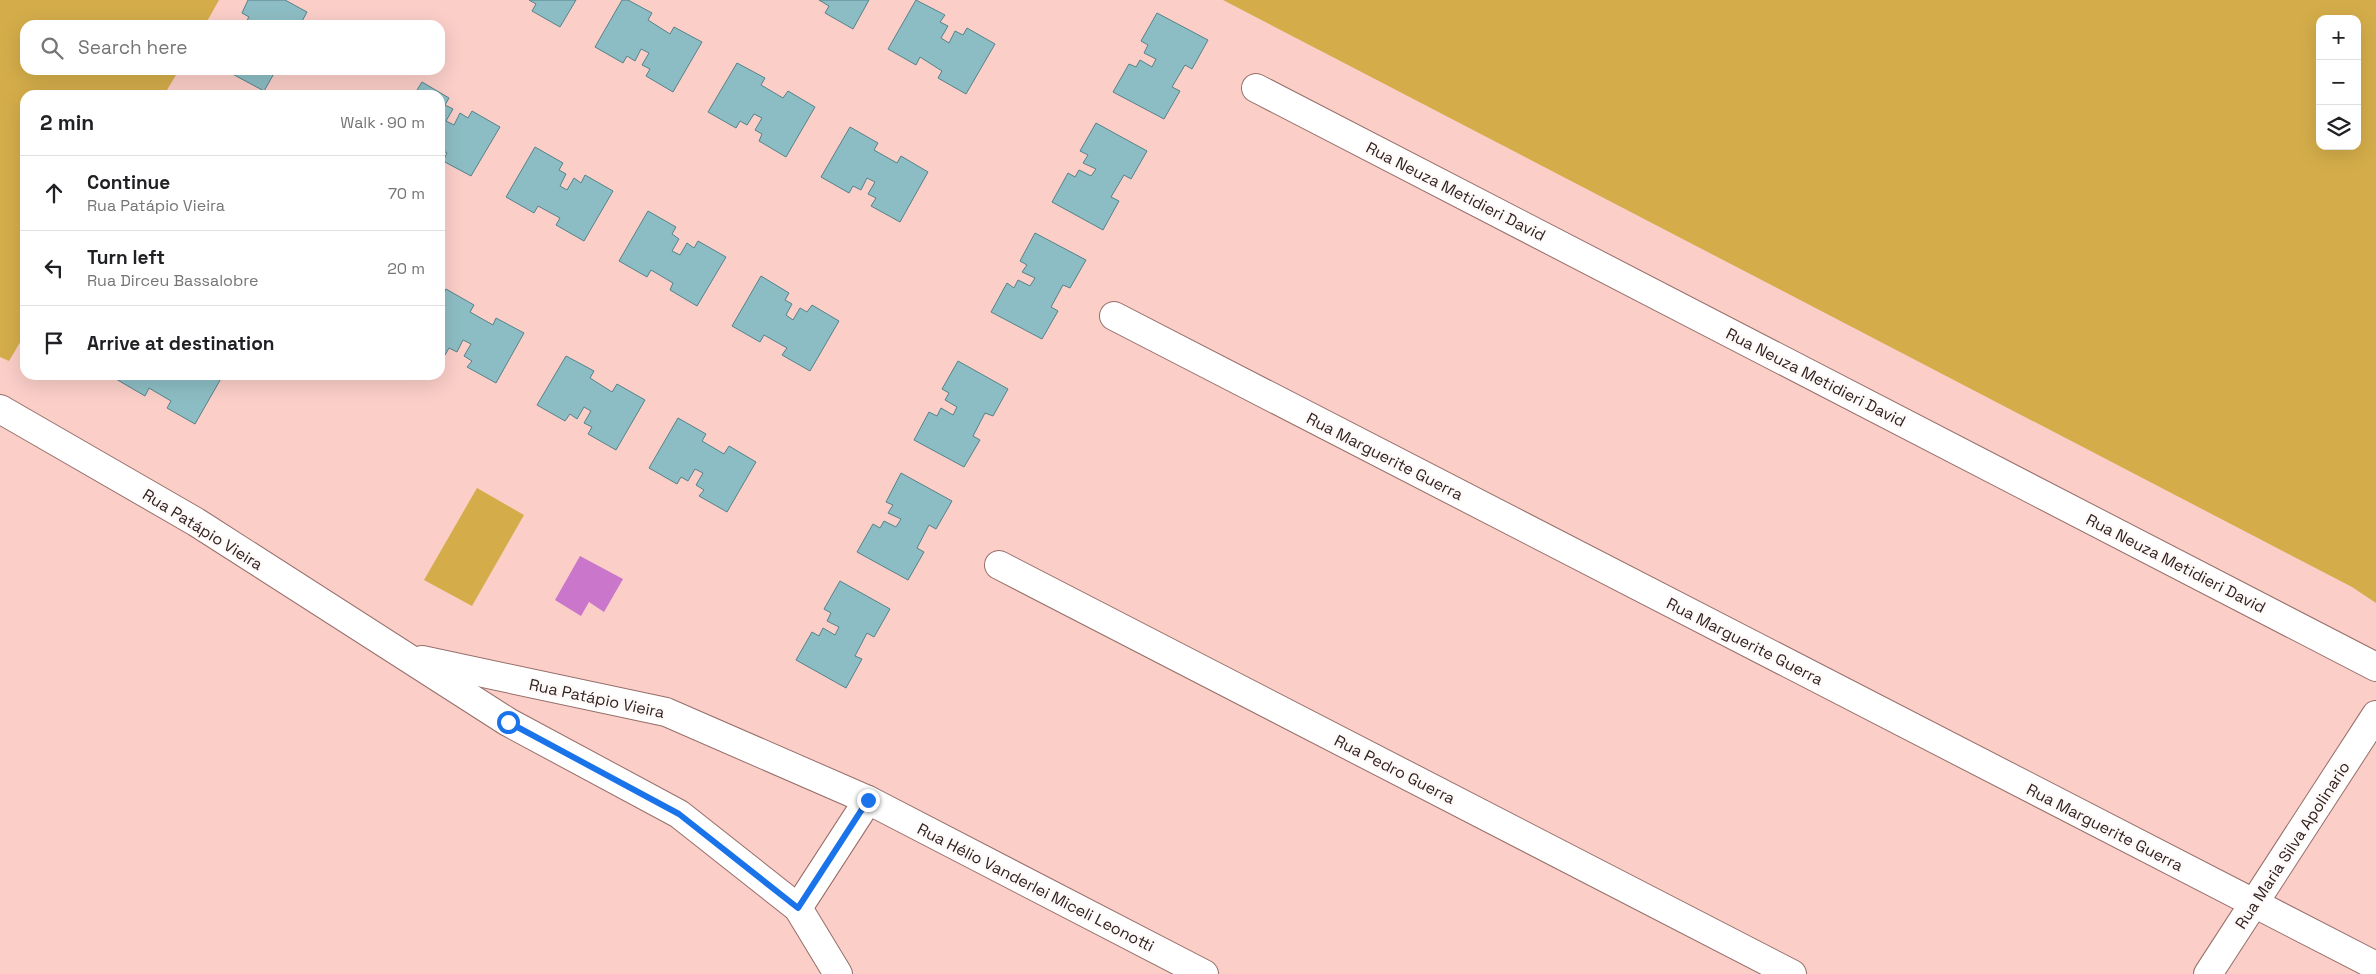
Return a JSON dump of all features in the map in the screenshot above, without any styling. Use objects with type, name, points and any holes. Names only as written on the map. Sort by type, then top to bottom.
[{"type":"street","name":"Rua Neuza Metidieri David","points":[[1256,88],[2376,666]]},
{"type":"street","name":"Rua Marguerite Guerra","points":[[1114,316],[2376,966]]},
{"type":"street","name":"Rua Patápio Vieira","points":[[0,409],[196,522],[508,722],[679,814],[798,908],[838,974]]},
{"type":"street","name":"Rua Pedro Guerra","points":[[999,564],[1792,974]]},
{"type":"street","name":"Rua Patápio Vieira","points":[[402,655],[666,712],[868,800]]},
{"type":"street","name":"Rua Maria Silva Apolinario","points":[[2208,974],[2376,715]]},
{"type":"street","points":[[798,908],[868,800]]},
{"type":"street","name":"Rua Hélio Vanderlei Miceli Leonotti","points":[[868,800],[1204,974]]},
{"type":"shaded area","points":[[0,0],[219,0],[208,20],[20,20],[20,75],[176,75],[167,90],[20,90],[20,342],[9,361],[0,357]]},
{"type":"shaded area","points":[[1223,0],[2376,0],[2376,603],[2352,587]]},
{"type":"shaded area","points":[[477,488],[524,515],[472,606],[424,580]]},
{"type":"shaded area","points":[[580,556],[623,579],[604,612],[589,602],[581,616],[555,600]]},
{"type":"building","points":[[248,0],[285,0],[307,12],[303,20],[247,20],[249,17],[242,13]]},
{"type":"building","points":[[529,0],[576,0],[560,27],[532,11],[536,4]]},
{"type":"building","points":[[622,0],[628,0],[652,13],[648,20],[670,34],[674,27],[702,42],[673,92],[646,76],[650,69],[642,65],[649,53],[641,49],[635,61],[627,56],[623,63],[595,47]]},
{"type":"building","points":[[819,0],[869,0],[853,29],[825,13],[829,6]]},
{"type":"building","points":[[916,0],[945,15],[940,22],[948,26],[941,38],[949,43],[955,31],[963,35],[967,28],[995,44],[966,94],[938,78],[942,71],[920,57],[916,65],[888,49]]},
{"type":"building","points":[[1157,13],[1208,40],[1192,69],[1185,65],[1172,87],[1180,91],[1164,119],[1113,92],[1129,64],[1136,67],[1140,60],[1152,67],[1156,59],[1144,53],[1148,45],[1141,41]]},
{"type":"building","points":[[737,63],[765,78],[761,85],[783,98],[788,91],[815,107],[786,157],[759,141],[762,134],[755,130],[762,118],[754,114],[747,125],[740,121],[736,128],[708,112]]},
{"type":"building","points":[[234,75],[273,75],[265,90]]},
{"type":"building","points":[[422,82],[436,90],[417,90]]},
{"type":"building","points":[[445,96],[449,98],[445,105]]},
{"type":"building","points":[[445,105],[453,109],[446,121],[454,125],[460,113],[468,118],[472,111],[500,127],[471,176],[445,162],[447,153],[445,152]]},
{"type":"building","points":[[1096,123],[1147,151],[1131,179],[1124,175],[1111,197],[1119,201],[1103,230],[1052,202],[1068,173],[1075,177],[1079,170],[1091,176],[1096,169],[1083,163],[1088,155],[1080,151]]},
{"type":"building","points":[[850,127],[878,143],[874,150],[897,163],[901,156],[928,172],[900,222],[871,206],[876,198],[868,194],[875,182],[867,178],[861,190],[853,186],[849,193],[821,177]]},
{"type":"building","points":[[535,147],[563,163],[559,170],[566,174],[560,186],[567,190],[574,178],[581,183],[585,175],[613,191],[584,241],[556,225],[560,218],[538,206],[534,213],[506,197]]},
{"type":"building","points":[[648,211],[676,227],[672,234],[679,239],[672,251],[680,255],[687,243],[694,248],[698,241],[726,257],[697,306],[670,290],[673,283],[651,270],[647,277],[619,261]]},
{"type":"building","points":[[1035,233],[1086,260],[1070,288],[1063,285],[1051,307],[1058,311],[1042,339],[991,312],[1007,283],[1014,288],[1018,280],[1030,286],[1035,278],[1022,272],[1027,265],[1020,261]]},
{"type":"building","points":[[761,276],[789,293],[785,300],[792,304],[786,315],[793,320],[800,308],[807,312],[812,305],[839,321],[810,371],[782,355],[787,348],[764,335],[760,342],[732,326]]},
{"type":"building","points":[[446,289],[474,305],[470,312],[493,325],[496,318],[524,333],[496,383],[467,367],[472,361],[464,356],[471,344],[463,340],[457,352],[449,348],[445,355]]},
{"type":"building","points":[[566,356],[594,371],[590,378],[612,392],[617,384],[645,400],[616,450],[588,434],[592,427],[584,423],[591,411],[584,407],[577,419],[570,414],[565,421],[537,405]]},
{"type":"building","points":[[958,361],[1008,389],[993,416],[985,413],[973,436],[980,440],[964,467],[914,440],[929,412],[937,416],[941,408],[953,415],[957,407],[945,400],[949,393],[942,389]]},
{"type":"building","points":[[118,380],[220,380],[195,424],[167,408],[171,401],[149,388],[145,396]]},
{"type":"building","points":[[678,418],[706,434],[702,441],[724,454],[729,446],[756,462],[727,512],[699,496],[704,490],[696,485],[703,473],[695,469],[688,481],[681,477],[677,484],[649,468]]},
{"type":"building","points":[[901,473],[952,501],[936,529],[929,525],[917,548],[924,552],[908,580],[857,552],[873,524],[880,528],[884,521],[896,527],[901,519],[888,513],[893,505],[886,502]]},
{"type":"building","points":[[840,581],[890,609],[874,637],[867,633],[855,656],[862,659],[846,688],[796,660],[812,632],[819,636],[823,628],[835,635],[839,627],[827,621],[831,613],[824,609]]},
{"type":"route","points":[[508,722],[679,814],[798,908],[868,800]]}]
